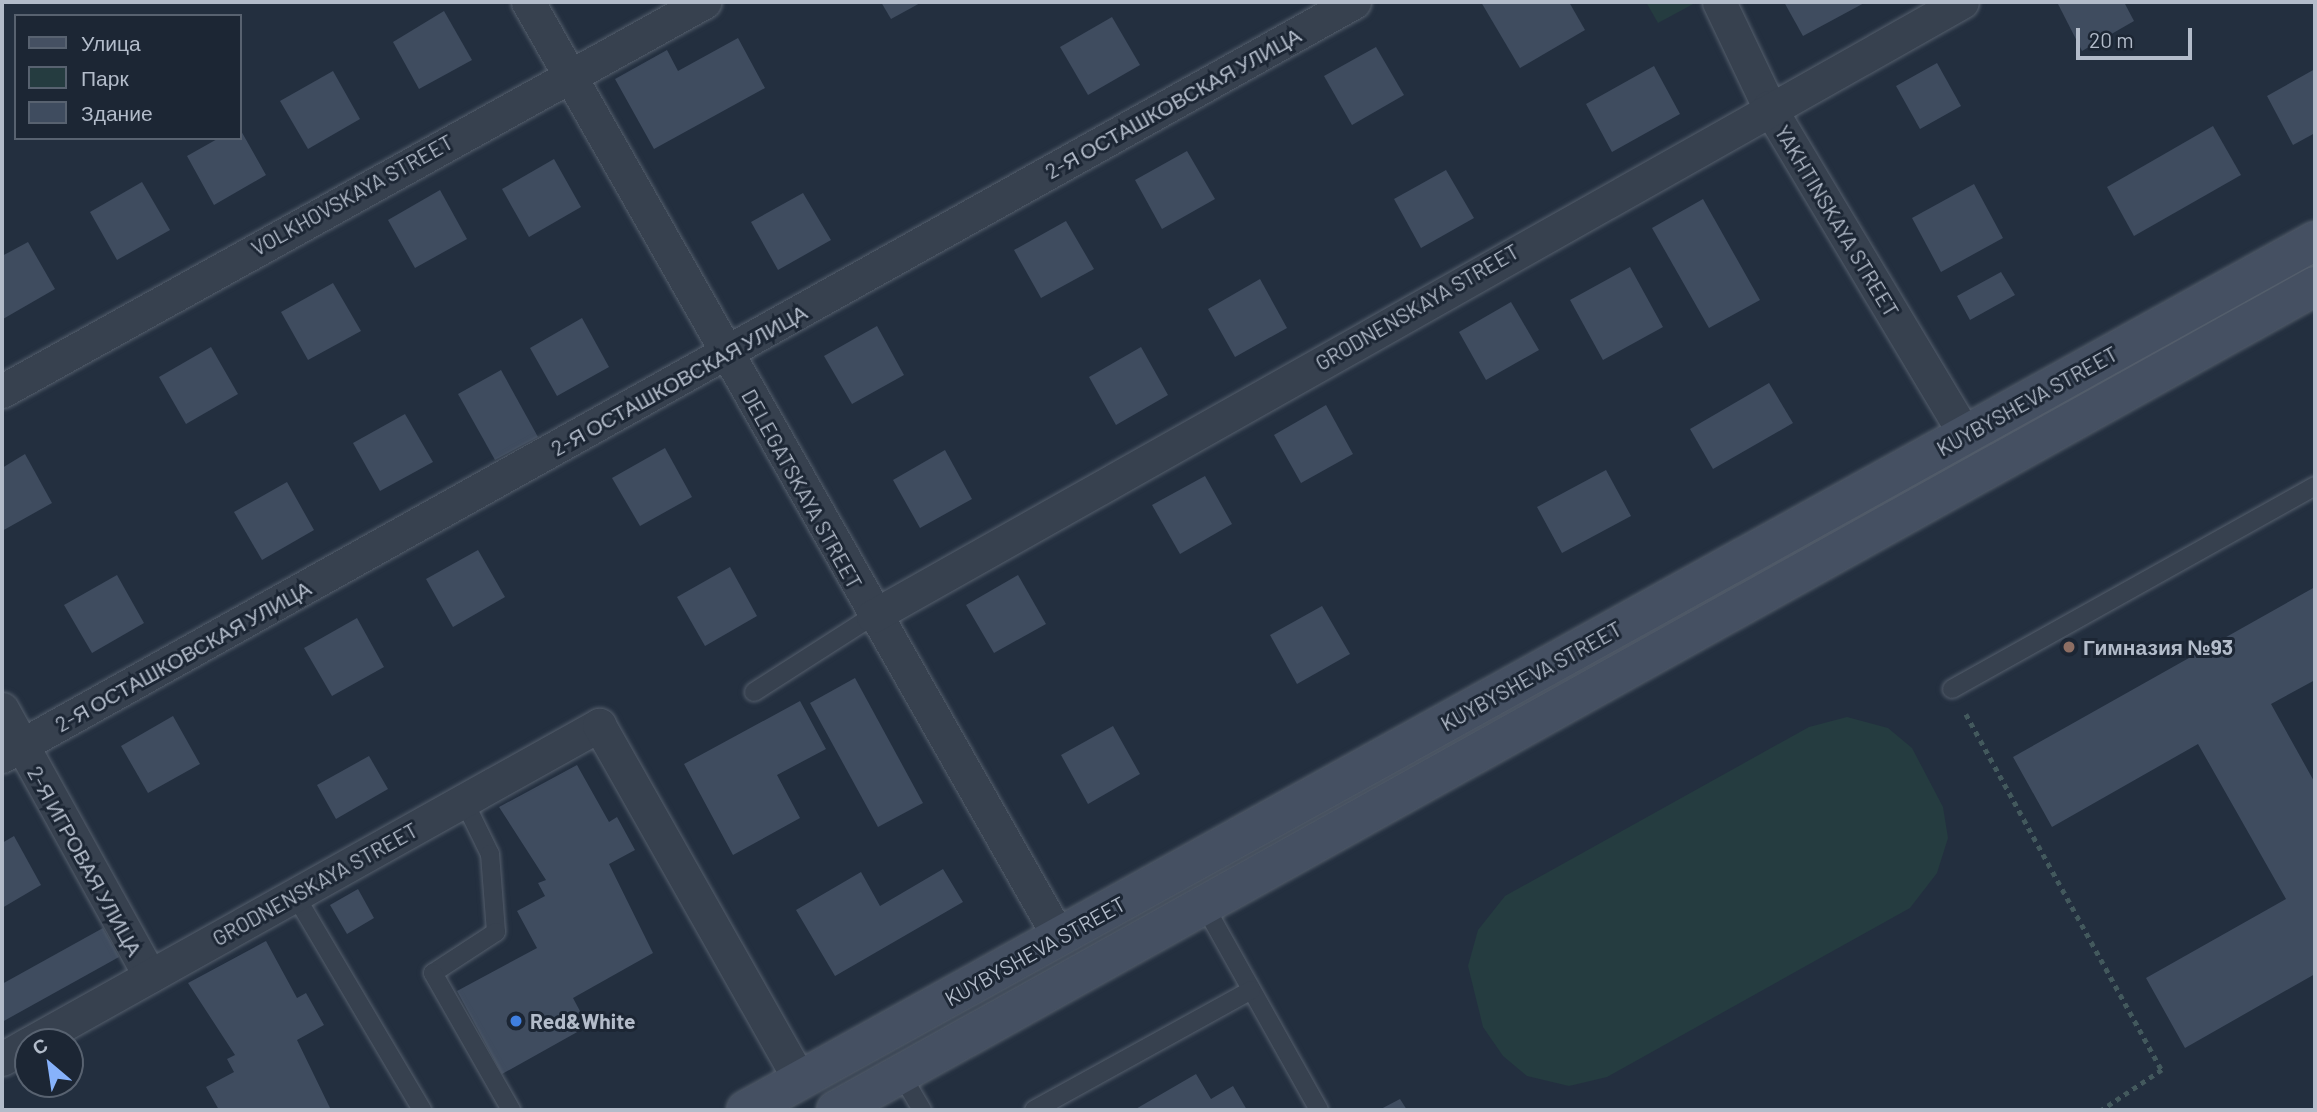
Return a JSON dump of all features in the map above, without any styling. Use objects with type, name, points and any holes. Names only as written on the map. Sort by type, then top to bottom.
[{"type":"main road","name":"KUYBYSHEVA STREET","points":[[746,1110],[2315,241]]},
{"type":"main road","name":"KUYBYSHEVA STREET","points":[[836,1110],[2315,286]]},
{"type":"main road","points":[[1965,435],[1984,471]]},
{"type":"main road","points":[[1059,937],[1080,974]]},
{"type":"street","name":"DELEGATSKAYA STREET","points":[[528,2],[873,616],[1059,937]]},
{"type":"street","name":"VOLKHOVSKAYA STREET","points":[[2,391],[569,74],[704,2]]},
{"type":"street","name":"2-Я ОСТАШКОВСКАЯ УЛИЦА","points":[[11,751],[1354,2]]},
{"type":"street","name":"YAKHTINSKAYA STREET","points":[[1719,2],[1769,107],[1965,435]]},
{"type":"street","name":"GRODNENSKAYA STREET","points":[[873,616],[1769,107],[1962,2]]},
{"type":"street","name":"2-Я ИГРОВАЯ УЛИЦА","points":[[2,709],[11,751],[150,976]]},
{"type":"street","name":"GRODNENSKAYA STREET","points":[[57,1028],[599,726],[800,1080]]},
{"type":"lane","points":[[1952,688],[2315,486]]},
{"type":"lane","points":[[754,692],[873,616]]},
{"type":"lane","points":[[464,801],[490,854],[496,932],[433,973],[511,1110]]},
{"type":"lane","points":[[295,895],[422,1110]]},
{"type":"lane","points":[[1204,905],[1319,1110]]},
{"type":"lane","points":[[1034,1110],[1251,990]]},
{"type":"lane","points":[[901,1074],[922,1110]]},
{"type":"path","points":[[1952,688],[2162,1070],[2102,1110]]},
{"type":"green space","points":[[1646,2],[1697,2],[1658,23]]},
{"type":"green space","points":[[1847,717],[1888,728],[1912,748],[1943,807],[1948,838],[1937,873],[1910,908],[1607,1077],[1569,1086],[1527,1076],[1503,1056],[1483,1027],[1468,966],[1478,930],[1505,896],[1809,727]]},
{"type":"building","points":[[881,2],[922,2],[891,19]]},
{"type":"building","points":[[1481,2],[1569,2],[1585,30],[1520,68]]},
{"type":"building","points":[[1784,2],[1866,2],[1803,36]]},
{"type":"building","points":[[2057,2],[2124,2],[2134,21],[2082,51]]},
{"type":"building","points":[[444,11],[472,60],[419,89],[393,42]]},
{"type":"building","points":[[1112,17],[1140,65],[1088,95],[1060,47]]},
{"type":"building","points":[[738,38],[765,88],[654,149],[615,79],[667,50],[678,71]]},
{"type":"building","points":[[1376,47],[1404,95],[1352,125],[1324,76]]},
{"type":"building","points":[[1937,63],[1961,106],[1920,129],[1896,86]]},
{"type":"building","points":[[1654,66],[1680,114],[1612,152],[1586,104]]},
{"type":"building","points":[[2315,69],[2315,133],[2293,145],[2267,96]]},
{"type":"building","points":[[333,71],[360,119],[308,149],[280,101]]},
{"type":"building","points":[[2213,126],[2241,175],[2134,236],[2107,187]]},
{"type":"building","points":[[242,133],[266,175],[214,205],[187,156],[215,140],[242,140]]},
{"type":"building","points":[[1187,151],[1215,199],[1162,229],[1135,180]]},
{"type":"building","points":[[554,159],[581,207],[529,237],[502,189]]},
{"type":"building","points":[[1446,170],[1474,218],[1421,248],[1394,199]]},
{"type":"building","points":[[142,182],[170,230],[117,260],[90,212]]},
{"type":"building","points":[[1974,184],[2003,238],[1941,272],[1912,218]]},
{"type":"building","points":[[440,190],[467,239],[415,268],[388,220]]},
{"type":"building","points":[[803,193],[831,240],[778,270],[751,222]]},
{"type":"building","points":[[1703,199],[1760,300],[1709,328],[1652,228]]},
{"type":"building","points":[[1066,221],[1094,269],[1041,298],[1014,250]]},
{"type":"building","points":[[28,242],[55,289],[3,319],[2,256]]},
{"type":"building","points":[[1630,267],[1663,327],[1603,360],[1570,300]]},
{"type":"building","points":[[2001,272],[2015,295],[1970,320],[1957,296]]},
{"type":"building","points":[[1260,279],[1287,328],[1235,357],[1208,309]]},
{"type":"building","points":[[333,283],[361,331],[308,360],[281,312]]},
{"type":"building","points":[[1511,302],[1539,350],[1486,380],[1459,332]]},
{"type":"building","points":[[582,318],[609,367],[557,396],[530,348]]},
{"type":"building","points":[[877,326],[904,375],[852,404],[824,356]]},
{"type":"building","points":[[211,347],[238,394],[186,424],[159,377]]},
{"type":"building","points":[[1141,347],[1168,395],[1116,425],[1089,377]]},
{"type":"building","points":[[501,370],[538,437],[495,460],[458,394]]},
{"type":"building","points":[[1769,383],[1793,423],[1713,469],[1690,429]]},
{"type":"building","points":[[1326,405],[1353,454],[1301,483],[1274,435]]},
{"type":"building","points":[[405,414],[433,462],[380,491],[353,443]]},
{"type":"building","points":[[665,448],[692,497],[640,526],[612,478]]},
{"type":"building","points":[[945,450],[972,499],[920,528],[893,480]]},
{"type":"building","points":[[25,454],[52,503],[2,531],[2,468]]},
{"type":"building","points":[[1606,470],[1631,516],[1562,553],[1537,507]]},
{"type":"building","points":[[1205,476],[1232,524],[1180,554],[1152,505]]},
{"type":"building","points":[[287,482],[314,530],[262,560],[234,512]]},
{"type":"building","points":[[478,550],[505,597],[453,627],[426,579]]},
{"type":"building","points":[[730,567],[757,616],[705,646],[677,597]]},
{"type":"building","points":[[117,575],[144,623],[92,653],[64,605]]},
{"type":"building","points":[[1018,575],[1046,624],[994,653],[966,605]]},
{"type":"building","points":[[2315,587],[2315,680],[2271,704],[2315,783],[2315,974],[2185,1048],[2146,978],[2286,899],[2198,744],[2052,827],[2013,757]]},
{"type":"building","points":[[1322,606],[1350,654],[1297,684],[1270,635]]},
{"type":"building","points":[[357,618],[384,667],[332,696],[304,648]]},
{"type":"building","points":[[855,678],[923,803],[878,827],[810,703]]},
{"type":"building","points":[[800,701],[826,749],[777,775],[800,818],[733,855],[684,764]]},
{"type":"building","points":[[173,716],[200,764],[148,793],[121,746]]},
{"type":"building","points":[[1113,726],[1140,774],[1088,804],[1061,755]]},
{"type":"building","points":[[369,756],[388,789],[336,819],[317,785]]},
{"type":"building","points":[[577,765],[609,822],[617,817],[635,850],[609,864],[653,953],[573,998],[588,1026],[502,1074],[457,991],[537,948],[517,911],[545,896],[538,883],[546,880],[499,807]]},
{"type":"building","points":[[14,836],[41,885],[2,908],[2,843]]},
{"type":"building","points":[[943,869],[963,902],[835,976],[796,910],[861,872],[880,906]]},
{"type":"building","points":[[358,889],[374,918],[347,934],[330,905]]},
{"type":"building","points":[[103,928],[119,957],[2,1022],[2,984]]},
{"type":"building","points":[[266,941],[297,998],[306,993],[324,1025],[297,1040],[331,1110],[219,1110],[206,1087],[234,1072],[227,1059],[235,1055],[188,983]]},
{"type":"building","points":[[1196,1074],[1211,1099],[1233,1086],[1247,1110],[1134,1110]]},
{"type":"building","points":[[1400,1099],[1407,1110],[1379,1110]]},
{"type":"place","name":"Гимназия №93","points":[[2069,647]]},
{"type":"place","name":"Red&White","points":[[516,1021]]}]
